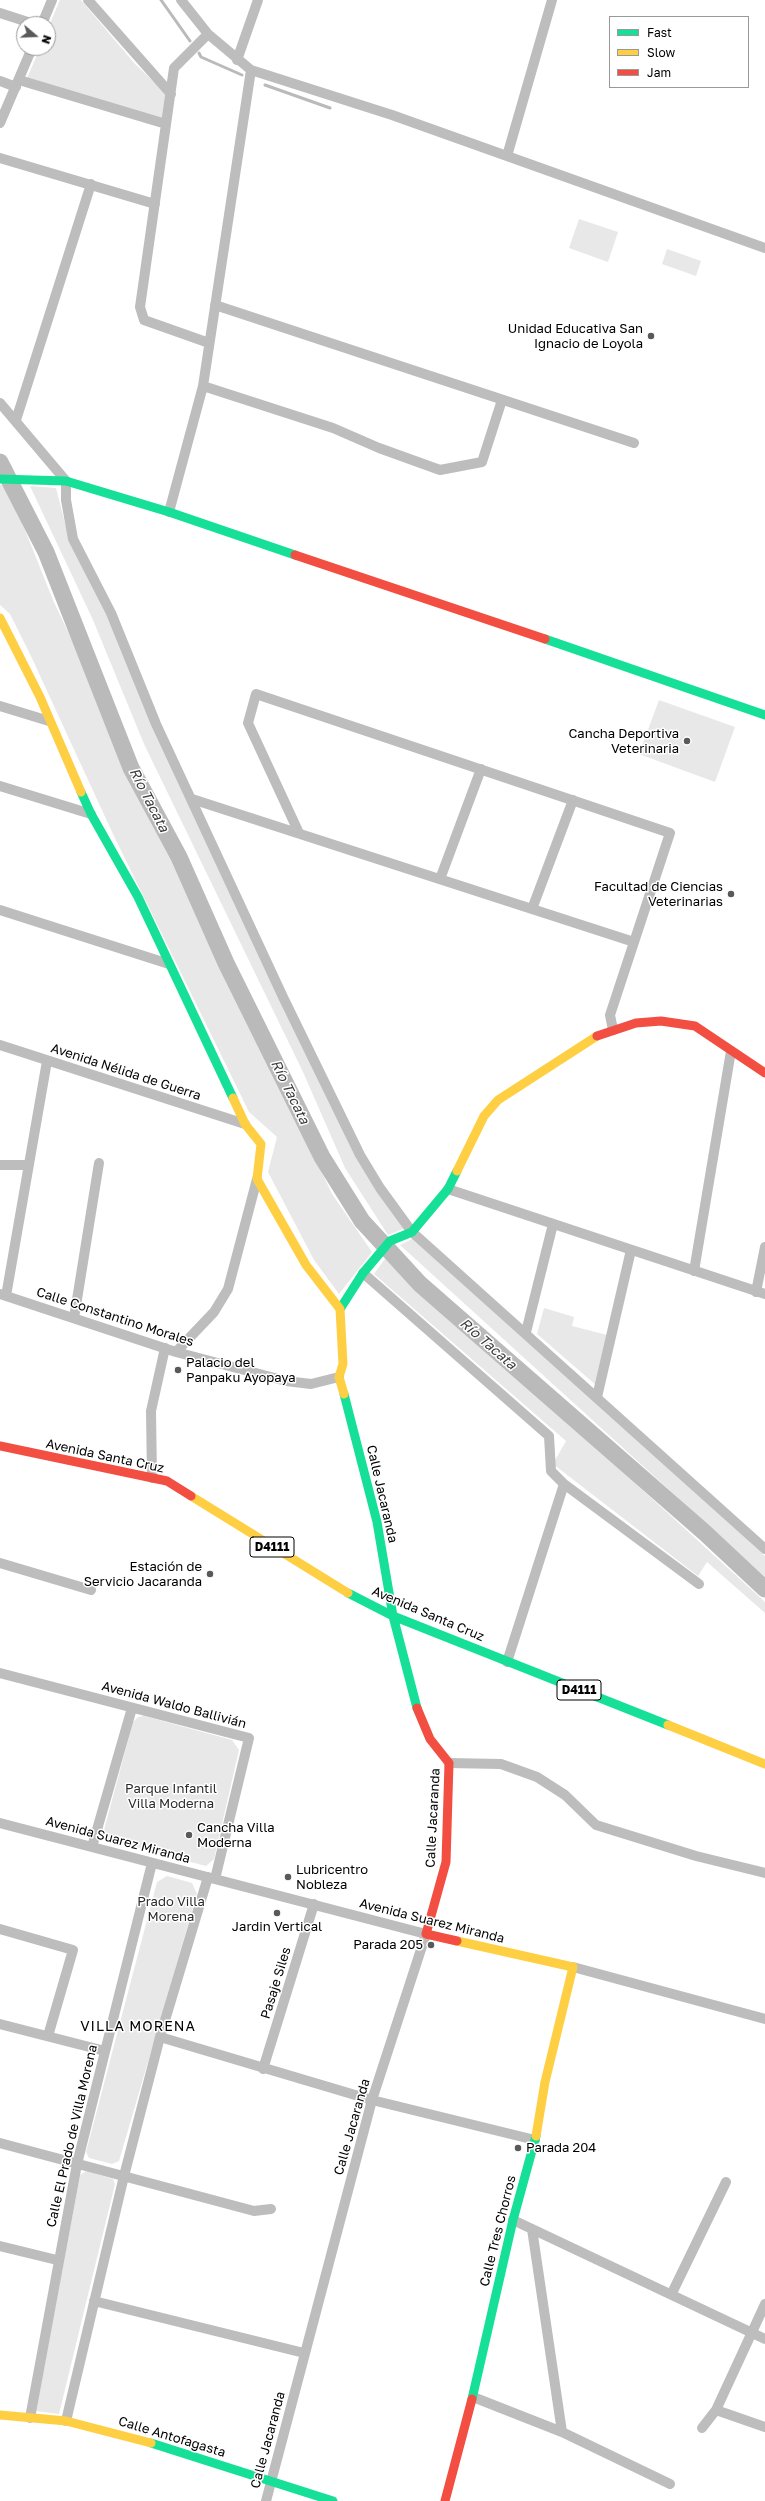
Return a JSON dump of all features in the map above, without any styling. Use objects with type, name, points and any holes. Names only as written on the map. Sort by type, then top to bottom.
[{"type":"street","points":[[45,16],[52,0]]},
{"type":"street","points":[[88,0],[171,94]]},
{"type":"street","points":[[181,0],[208,34],[237,60],[251,70],[392,115],[765,248]]},
{"type":"street","points":[[237,60],[258,0]]},
{"type":"street","points":[[507,156],[552,0]]},
{"type":"street","points":[[0,13],[16,18]]},
{"type":"street","points":[[208,34],[174,68],[140,307],[144,320],[209,344]]},
{"type":"street","points":[[0,123],[29,56]]},
{"type":"street","points":[[169,512],[203,386],[251,70]]},
{"type":"street","points":[[0,81],[17,84],[166,124]]},
{"type":"street","points":[[0,158],[155,204]]},
{"type":"street","points":[[16,420],[91,184]]},
{"type":"street","points":[[215,305],[634,443]]},
{"type":"street","points":[[203,386],[333,428],[379,448],[440,470],[482,462],[502,400]]},
{"type":"street","points":[[0,403],[66,480],[66,500],[73,539],[111,613],[156,724],[279,990],[360,1155],[412,1232],[526,1332],[765,1549]]},
{"type":"street","points":[[3,479],[66,480],[169,512],[638,670],[765,715]]},
{"type":"street","points":[[0,618],[12,638],[91,814],[138,897],[245,1124],[261,1144],[257,1178],[228,1289],[214,1312],[176,1352]]},
{"type":"street","points":[[299,833],[248,723],[256,694],[670,833],[610,1015],[613,1030]]},
{"type":"street","points":[[0,706],[49,721]]},
{"type":"street","points":[[440,879],[480,769]]},
{"type":"street","points":[[0,786],[91,814]]},
{"type":"street","points":[[192,799],[634,942]]},
{"type":"street","points":[[532,909],[573,800]]},
{"type":"street","points":[[0,910],[169,964]]},
{"type":"street","points":[[257,1178],[306,1265],[340,1310],[363,1273],[390,1241],[412,1232],[448,1189],[484,1116],[498,1100],[596,1036],[636,1023],[661,1020],[695,1026],[765,1073]]},
{"type":"street","name":"Avenida Nélida de Guerra","points":[[0,1045],[245,1124]]},
{"type":"street","points":[[694,1271],[731,1051]]},
{"type":"street","points":[[3,1295],[29,1165],[47,1061]]},
{"type":"street","points":[[74,1318],[100,1163]]},
{"type":"street","points":[[0,1165],[29,1165]]},
{"type":"street","points":[[448,1189],[761,1293],[765,1247]]},
{"type":"street","points":[[526,1332],[553,1224]]},
{"type":"street","points":[[597,1397],[631,1250]]},
{"type":"street","points":[[363,1273],[549,1436],[551,1471],[564,1484],[699,1584]]},
{"type":"street","name":"Calle Constantino Morales","points":[[3,1295],[176,1352],[286,1381],[311,1384],[339,1378]]},
{"type":"street","name":"Calle Jacaranda","points":[[266,2501],[372,2100],[426,1934],[446,1862],[449,1763],[430,1739],[418,1712],[393,1616],[377,1522],[339,1378],[343,1364],[340,1310]]},
{"type":"street","points":[[152,1478],[151,1411],[165,1348]]},
{"type":"street","name":"Avenida Santa Cruz","points":[[0,1446],[166,1481],[332,1584],[393,1616],[765,1764]]},
{"type":"street","points":[[507,1662],[564,1484]]},
{"type":"street","points":[[0,1563],[91,1590]]},
{"type":"street","name":"Avenida Waldo Ballivián","points":[[0,1673],[249,1738],[212,1878]]},
{"type":"street","points":[[92,1846],[132,1708]]},
{"type":"street","points":[[449,1763],[501,1764],[537,1777],[565,1795],[596,1825],[696,1856],[765,1873]]},
{"type":"street","name":"Avenida Suarez Miranda","points":[[0,1823],[426,1934],[573,1967],[765,2019]]},
{"type":"street","name":"Calle El Prado de Villa Morena","points":[[30,2418],[57,2260],[77,2164],[152,1863]]},
{"type":"street","points":[[66,2421],[124,2176],[160,2038],[212,1878]]},
{"type":"street","name":"Pasaje Siles","points":[[263,2069],[314,1904]]},
{"type":"street","points":[[0,1929],[73,1950],[48,2036]]},
{"type":"street","name":"Calle Tres Chorros","points":[[445,2501],[473,2397],[512,2220],[535,2140],[545,2082],[573,1967]]},
{"type":"street","points":[[0,2024],[105,2051]]},
{"type":"street","points":[[160,2038],[372,2100],[535,2140]]},
{"type":"street","points":[[0,2143],[254,2211],[271,2209]]},
{"type":"street","points":[[672,2293],[726,2182]]},
{"type":"street","points":[[512,2220],[672,2293],[752,2334],[765,2339]]},
{"type":"street","points":[[532,2229],[562,2432]]},
{"type":"street","points":[[0,2246],[57,2260]]},
{"type":"street","points":[[94,2301],[304,2353]]},
{"type":"street","points":[[702,2428],[716,2410],[765,2304]]},
{"type":"street","points":[[473,2397],[562,2432],[670,2484]]},
{"type":"street","points":[[716,2410],[765,2427]]},
{"type":"street","name":"Calle Antofagasta","points":[[0,2415],[66,2421],[123,2434],[333,2501]]},
{"type":"green space","points":[[60,0],[81,0],[135,64],[167,94],[163,119],[27,78],[37,56],[56,56],[56,16],[53,16]]},
{"type":"green space","points":[[579,219],[618,232],[608,262],[569,248]]},
{"type":"green space","points":[[667,249],[701,261],[696,276],[662,264]]},
{"type":"green space","points":[[0,485],[7,485],[53,600],[332,1194],[372,1252],[339,1294],[314,1260],[268,1172],[277,1137],[249,1112],[112,832],[30,654],[10,614],[0,605]]},
{"type":"green space","points":[[30,486],[56,488],[69,539],[107,614],[186,795],[354,1154],[405,1228],[388,1235],[345,1168],[303,1072],[144,744],[93,620]]},
{"type":"green space","name":"Cancha Deportiva Veterinaria","points":[[659,700],[735,727],[715,782],[639,754]]},
{"type":"green space","points":[[414,1238],[765,1556],[765,1577],[400,1245]]},
{"type":"green space","points":[[387,1256],[454,1323],[578,1431],[765,1602],[765,1613],[707,1562],[698,1576],[553,1464],[566,1441],[374,1274]]},
{"type":"green space","points":[[544,1308],[574,1317],[572,1326],[611,1336],[597,1386],[537,1334]]},
{"type":"green space","name":"Parque Infantil Villa Moderna","points":[[144,1716],[232,1740],[239,1750],[214,1859],[206,1866],[108,1840],[105,1837],[104,1830],[133,1722],[138,1717]]},
{"type":"green space","name":"Prado Villa Morena","points":[[167,1876],[192,1883],[197,1894],[119,2161],[112,2164],[89,2158],[86,2152],[157,1882]]},
{"type":"green space","points":[[86,2171],[113,2179],[115,2184],[59,2414],[36,2411],[80,2175]]},
{"type":"waterway","points":[[161,0],[190,41]]},
{"type":"waterway","points":[[199,53],[201,57],[242,75]]},
{"type":"waterway","points":[[265,85],[330,108]]},
{"type":"waterway","name":"Río Tacata","points":[[0,462],[46,552],[131,768],[179,857],[226,963],[322,1157],[362,1221],[420,1284],[704,1532],[765,1589]]},
{"type":"traffic: fast","points":[[0,479],[66,481],[169,512],[295,555]]},
{"type":"traffic: fast","points":[[545,639],[765,715]]},
{"type":"traffic: fast","points":[[81,792],[91,814],[138,897],[233,1098]]},
{"type":"traffic: fast","points":[[340,1309],[363,1273],[390,1241],[412,1232],[448,1189],[457,1171]]},
{"type":"traffic: fast","points":[[344,1394],[377,1522],[393,1616],[417,1708]]},
{"type":"traffic: fast","points":[[348,1593],[393,1616],[668,1725]]},
{"type":"traffic: fast","points":[[472,2399],[513,2220],[536,2136]]},
{"type":"traffic: fast","points":[[151,2443],[333,2501]]},
{"type":"traffic: slow","points":[[0,618],[40,697],[81,792]]},
{"type":"traffic: slow","points":[[457,1171],[484,1116],[498,1100],[597,1036]]},
{"type":"traffic: slow","points":[[233,1098],[245,1124],[261,1144],[257,1179],[306,1265],[340,1309],[343,1364],[339,1377],[344,1394]]},
{"type":"traffic: slow","points":[[191,1496],[348,1593]]},
{"type":"traffic: slow","points":[[668,1725],[765,1764]]},
{"type":"traffic: slow","points":[[457,1941],[573,1967],[545,2082],[536,2136]]},
{"type":"traffic: slow","points":[[0,2415],[66,2421],[151,2443]]},
{"type":"traffic: jam","points":[[295,555],[545,639]]},
{"type":"traffic: jam","points":[[597,1036],[636,1023],[661,1021],[695,1026],[765,1073]]},
{"type":"traffic: jam","points":[[0,1446],[167,1481],[191,1496]]},
{"type":"traffic: jam","points":[[417,1708],[430,1739],[449,1763],[446,1862],[426,1934],[457,1941]]},
{"type":"traffic: jam","points":[[445,2501],[472,2399]]},
{"type":"place","name":"Unidad Educativa San Ignacio de Loyola","points":[[651,336]]},
{"type":"place","name":"Cancha Deportiva Veterinaria","points":[[687,741]]},
{"type":"place","name":"Facultad de Ciencias Veterinarias","points":[[731,894]]},
{"type":"place","name":"Palacio del Panpaku Ayopaya","points":[[178,1370]]},
{"type":"place","name":"Estación de Servicio Jacaranda","points":[[210,1574]]},
{"type":"place","name":"Cancha Villa Moderna","points":[[189,1835]]},
{"type":"place","name":"Lubricentro Nobleza","points":[[288,1877]]},
{"type":"place","name":"Jardin Vertical","points":[[277,1913]]},
{"type":"place","name":"Parada 205","points":[[431,1945]]},
{"type":"place","name":"Parada 204","points":[[518,2148]]},
{"type":"district","name":"VILLA MORENA","points":[[138,2027]]}]
